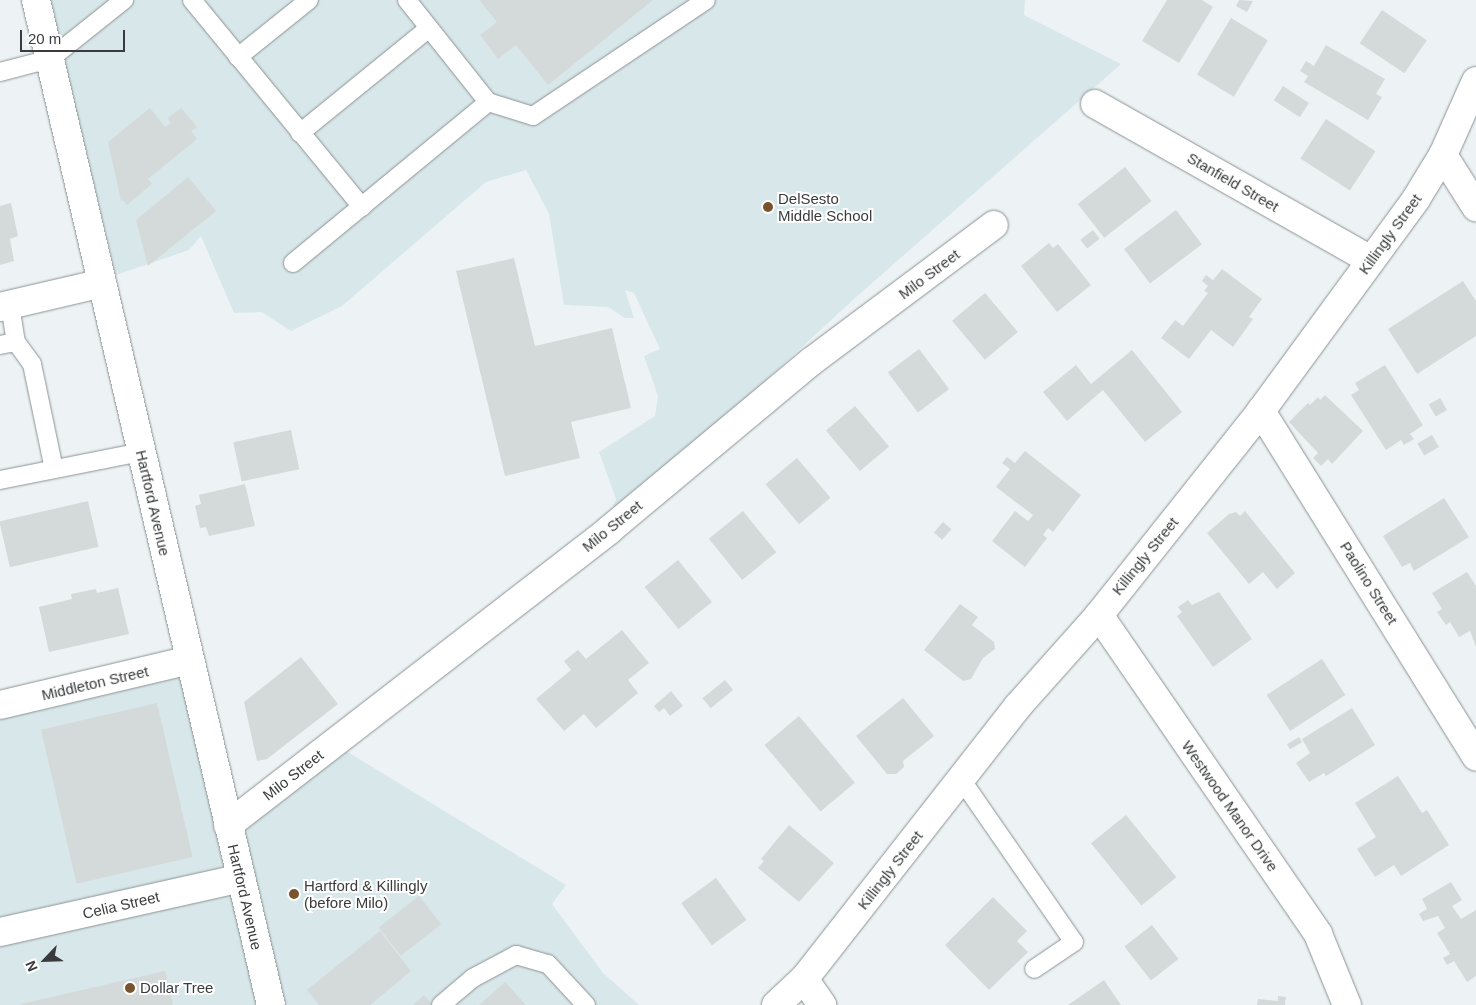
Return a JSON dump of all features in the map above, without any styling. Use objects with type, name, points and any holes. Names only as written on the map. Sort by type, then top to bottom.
[{"type":"street","name":"Hartford Avenue","points":[[36,0],[271,1005]]},
{"type":"street","name":"Killingly Street","points":[[776,1005],[804,979],[1018,706],[1099,615],[1261,411],[1416,200],[1443,155],[1476,81]]},
{"type":"street","name":"Stanfield Street","points":[[1095,104],[1372,260]]},
{"type":"street","points":[[1443,155],[1476,206]]},
{"type":"street","name":"Milo Street","points":[[228,825],[609,530],[812,361],[994,225]]},
{"type":"street","points":[[5,306],[102,283]]},
{"type":"street","name":"Paolino Street","points":[[1261,411],[1476,756]]},
{"type":"street","name":"Westwood Manor Drive","points":[[1099,615],[1318,934],[1346,1005]]},
{"type":"street","name":"Middleton Street","points":[[0,705],[190,660]]},
{"type":"street","name":"Celia Street","points":[[0,932],[241,878]]},
{"type":"street","points":[[804,979],[822,1005]]},
{"type":"lane","points":[[0,72],[50,59],[124,0]]},
{"type":"lane","points":[[192,0],[362,207]]},
{"type":"lane","points":[[238,57],[309,0]]},
{"type":"lane","points":[[407,0],[488,102],[533,116],[706,0]]},
{"type":"lane","points":[[300,133],[429,28]]},
{"type":"lane","points":[[293,263],[488,102]]},
{"type":"lane","points":[[5,306],[8,344],[32,364],[54,468]]},
{"type":"lane","points":[[0,480],[141,452]]},
{"type":"lane","points":[[961,779],[1074,942],[1034,969]]},
{"type":"lane","points":[[441,1005],[473,978],[516,955],[548,964],[586,1005]]},
{"type":"shaded area","name":"DelSesto Middle School","points":[[49,0],[1025,0],[1024,15],[1121,64],[854,299],[604,530],[616,499],[599,452],[655,416],[658,396],[644,356],[660,349],[634,293],[625,290],[634,318],[625,318],[608,307],[564,305],[549,214],[526,170],[486,182],[342,306],[291,331],[262,312],[234,313],[201,236],[189,250],[116,275]]},
{"type":"shaded area","points":[[187,650],[238,818],[346,751],[566,885],[552,904],[603,973],[639,1005],[0,1005],[0,697]]},
{"type":"building","points":[[479,0],[653,0],[548,85],[516,45],[498,59],[480,35],[497,22]]},
{"type":"building","points":[[1167,0],[1202,0],[1213,7],[1179,63],[1142,41]]},
{"type":"building","points":[[1239,0],[1253,1],[1247,12],[1236,6]]},
{"type":"building","points":[[1382,10],[1427,40],[1404,73],[1360,43]]},
{"type":"building","points":[[1231,18],[1268,40],[1234,97],[1197,75]]},
{"type":"building","points":[[1326,45],[1385,79],[1376,94],[1382,97],[1368,120],[1304,82],[1308,76],[1300,71],[1306,61],[1314,66]]},
{"type":"building","points":[[1283,86],[1309,103],[1300,117],[1274,100]]},
{"type":"building","points":[[150,108],[165,127],[171,123],[168,118],[181,108],[197,127],[191,131],[197,139],[148,179],[152,184],[127,205],[123,200],[121,201],[108,142]]},
{"type":"building","points":[[1326,119],[1375,151],[1350,191],[1300,158]]},
{"type":"building","points":[[1125,167],[1151,201],[1104,238],[1078,204]]},
{"type":"building","points":[[188,177],[216,211],[148,266],[136,220]]},
{"type":"building","points":[[11,203],[18,236],[10,239],[14,261],[0,265],[0,206]]},
{"type":"building","points":[[1176,210],[1202,244],[1150,283],[1124,249]]},
{"type":"building","points":[[1093,230],[1100,239],[1087,249],[1080,240]]},
{"type":"building","points":[[1049,243],[1053,248],[1058,244],[1091,285],[1057,312],[1021,266]]},
{"type":"building","points":[[514,258],[535,346],[612,328],[631,408],[571,422],[580,458],[505,476],[456,271]]},
{"type":"building","points":[[1222,269],[1262,299],[1249,317],[1253,319],[1233,347],[1211,330],[1189,359],[1161,338],[1175,320],[1183,326],[1208,293],[1204,291],[1208,286],[1202,281],[1206,275],[1213,280]]},
{"type":"building","points":[[1463,281],[1476,301],[1476,336],[1417,374],[1388,329]]},
{"type":"building","points":[[985,293],[1018,332],[985,360],[952,321]]},
{"type":"building","points":[[919,349],[949,389],[918,412],[888,372]]},
{"type":"building","points":[[1132,350],[1182,412],[1145,442],[1103,390],[1067,421],[1043,392],[1076,365],[1091,384]]},
{"type":"building","points":[[1385,365],[1423,425],[1410,434],[1414,439],[1404,445],[1401,440],[1386,450],[1351,395],[1359,390],[1355,383]]},
{"type":"building","points":[[1325,395],[1363,431],[1332,464],[1328,459],[1321,466],[1313,458],[1318,453],[1289,422],[1308,403],[1310,405],[1318,397],[1320,400]]},
{"type":"building","points":[[1440,398],[1447,410],[1436,417],[1429,404]]},
{"type":"building","points":[[855,406],[889,447],[860,471],[826,430]]},
{"type":"building","points":[[291,430],[299,469],[242,481],[233,442]]},
{"type":"building","points":[[1432,435],[1439,447],[1424,456],[1417,444]]},
{"type":"building","points":[[1025,451],[1081,495],[1053,532],[1048,528],[1043,535],[1047,538],[1025,567],[992,541],[1015,511],[1028,521],[1033,515],[996,487],[1010,469],[1002,463],[1007,457],[1015,463]]},
{"type":"building","points":[[797,458],[830,498],[799,524],[766,484]]},
{"type":"building","points":[[245,484],[255,526],[209,536],[206,527],[200,528],[195,506],[201,504],[199,495]]},
{"type":"building","points":[[1444,498],[1469,537],[1414,571],[1410,563],[1402,567],[1383,536]]},
{"type":"building","points":[[88,501],[99,547],[10,567],[0,521]]},
{"type":"building","points":[[743,511],[776,552],[742,580],[709,539]]},
{"type":"building","points":[[1245,511],[1295,573],[1277,589],[1263,572],[1249,584],[1207,533],[1229,514],[1236,512],[1240,516]]},
{"type":"building","points":[[943,522],[951,529],[942,540],[934,533]]},
{"type":"building","points":[[678,560],[712,602],[679,629],[645,587]]},
{"type":"building","points":[[1467,572],[1476,586],[1476,647],[1470,631],[1459,637],[1450,622],[1446,625],[1437,612],[1442,609],[1432,593]]},
{"type":"building","points":[[118,588],[129,634],[49,652],[39,607],[72,599],[71,594],[96,589],[97,593]]},
{"type":"building","points":[[1219,592],[1252,639],[1213,667],[1177,616],[1182,612],[1178,607],[1188,600],[1192,605]]},
{"type":"building","points":[[960,604],[978,617],[972,625],[994,642],[995,649],[983,658],[971,679],[963,681],[924,650]]},
{"type":"building","points":[[622,630],[649,663],[628,680],[638,693],[596,728],[584,714],[564,731],[536,699],[571,670],[564,661],[578,650],[586,659]]},
{"type":"building","points":[[301,657],[338,704],[267,759],[257,761],[244,702]]},
{"type":"building","points":[[1322,659],[1345,695],[1290,731],[1267,695]]},
{"type":"building","points":[[725,680],[733,690],[711,708],[702,698]]},
{"type":"building","points":[[671,691],[683,706],[670,716],[664,708],[659,712],[654,706]]},
{"type":"building","points":[[903,698],[934,736],[903,761],[904,767],[896,774],[887,774],[856,736]]},
{"type":"building","points":[[157,703],[193,857],[77,884],[41,730]]},
{"type":"building","points":[[1352,708],[1375,745],[1326,776],[1324,773],[1309,782],[1296,763],[1310,753],[1302,739]]},
{"type":"building","points":[[799,716],[855,783],[820,812],[765,745]]},
{"type":"building","points":[[1299,737],[1302,742],[1290,749],[1287,744]]},
{"type":"building","points":[[1398,776],[1422,813],[1427,810],[1449,845],[1401,876],[1394,865],[1375,877],[1357,849],[1376,837],[1355,803]]},
{"type":"building","points":[[1126,815],[1176,877],[1141,905],[1091,843]]},
{"type":"building","points":[[789,825],[834,863],[799,902],[758,868],[764,861],[761,859]]},
{"type":"building","points":[[716,878],[747,920],[712,945],[681,903]]},
{"type":"building","points":[[1451,882],[1462,900],[1452,906],[1461,919],[1476,910],[1476,976],[1467,982],[1454,961],[1447,965],[1443,958],[1450,954],[1437,933],[1445,928],[1438,916],[1423,921],[1419,914],[1427,909],[1422,899]]},
{"type":"building","points":[[419,896],[441,924],[401,956],[379,927]]},
{"type":"building","points":[[993,897],[1027,931],[1017,941],[1028,952],[989,990],[945,945]]},
{"type":"building","points":[[1152,925],[1178,959],[1151,980],[1124,947]]},
{"type":"building","points":[[380,931],[411,971],[370,1005],[319,1005],[307,990]]},
{"type":"building","name":"Dollar Tree","points":[[165,971],[173,1005],[21,1004]]},
{"type":"building","points":[[1104,980],[1121,1005],[1068,1005]]},
{"type":"building","points":[[505,982],[526,1005],[479,1005]]},
{"type":"building","points":[[424,995],[433,1005],[413,1005]]},
{"type":"building","points":[[1278,996],[1286,997],[1285,1005],[1257,1005],[1258,999],[1278,1001]]},
{"type":"place","name":"DelSesto Middle School","points":[[768,207]]},
{"type":"place","name":"Hartford & Killingly (before Milo)","points":[[294,894]]},
{"type":"place","name":"Dollar Tree","points":[[130,988]]}]
